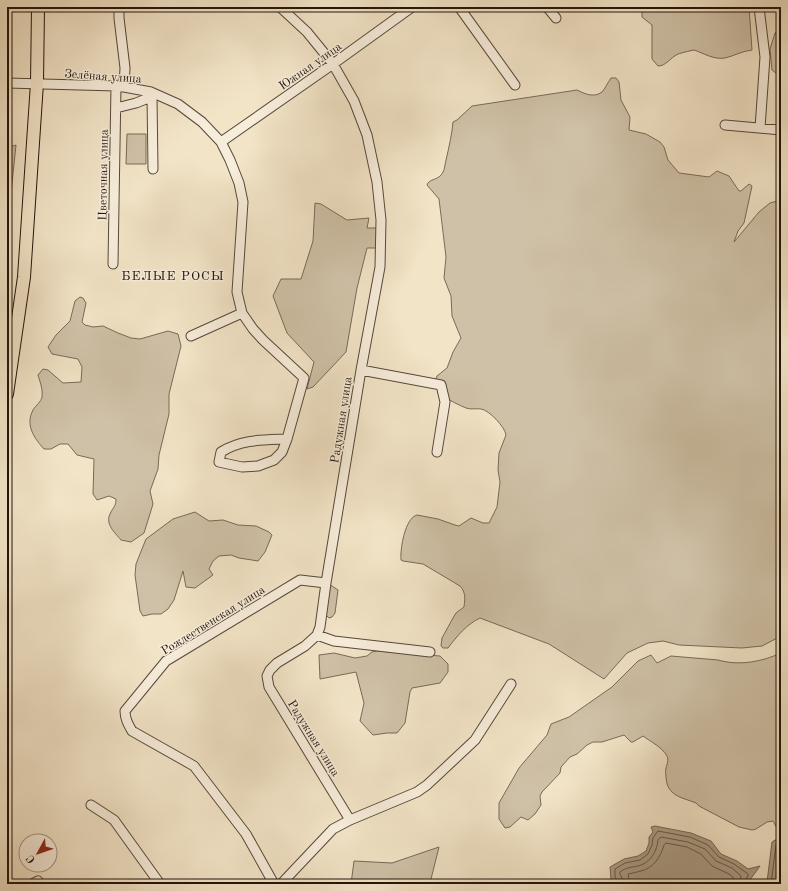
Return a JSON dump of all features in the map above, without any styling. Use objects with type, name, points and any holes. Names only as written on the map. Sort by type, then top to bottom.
[{"type":"main road","points":[[7,394],[24,278],[36,83],[38,7]]},
{"type":"street","name":"Цветочная улица","points":[[113,264],[116,108],[125,68],[119,7]]},
{"type":"street","name":"Радужная улица","points":[[280,7],[307,32],[334,64],[354,101],[367,135],[377,182],[381,220],[380,266],[361,370],[320,627],[317,636],[305,646],[277,663],[270,670],[267,676],[269,687],[350,820]]},
{"type":"street","name":"Южная улица","points":[[221,142],[334,64],[412,7]]},
{"type":"street","points":[[459,7],[515,85]]},
{"type":"street","points":[[547,7],[556,18]]},
{"type":"street","points":[[759,7],[765,58],[760,128]]},
{"type":"street","name":"Зелёная улица","points":[[7,82],[120,86],[151,92],[155,96],[178,104],[202,122],[221,142],[236,177],[242,202],[237,292],[242,313],[263,340],[304,378],[287,439]]},
{"type":"street","points":[[116,108],[155,96],[153,169]]},
{"type":"street","points":[[726,125],[781,130]]},
{"type":"street","points":[[191,336],[242,313]]},
{"type":"street","points":[[361,370],[441,385],[445,402],[436,452]]},
{"type":"street","points":[[287,439],[282,452],[274,460],[258,466],[242,466],[219,462],[221,452],[231,446],[259,440],[287,439]]},
{"type":"street","name":"Рождественская улица","points":[[274,884],[246,834],[194,766],[132,731],[125,716],[125,711],[166,661],[300,580],[326,583]]},
{"type":"street","points":[[317,636],[334,641],[430,652]]},
{"type":"street","points":[[281,884],[333,828],[417,792],[427,785],[476,740],[511,684]]},
{"type":"street","points":[[91,805],[114,820],[160,884]]},
{"type":"street","points":[[32,884],[38,881],[40,884]]},
{"type":"shaded area","points":[[642,7],[749,7],[752,50],[721,58],[713,57],[694,50],[678,54],[663,65],[658,66],[652,59],[652,25],[642,17]]},
{"type":"shaded area","points":[[781,29],[781,74],[772,70],[770,49],[775,33]]},
{"type":"shaded area","points":[[611,78],[616,78],[619,82],[621,100],[630,117],[629,130],[646,134],[660,142],[664,147],[668,160],[679,173],[709,177],[717,171],[729,176],[739,191],[749,184],[752,186],[744,223],[738,231],[734,242],[759,212],[770,203],[781,200],[781,636],[762,646],[742,648],[679,645],[663,641],[648,643],[627,653],[604,679],[549,644],[480,618],[467,627],[448,648],[443,648],[441,646],[442,638],[456,613],[464,607],[464,593],[460,586],[423,564],[401,560],[401,555],[402,542],[406,528],[413,517],[417,515],[438,519],[459,526],[471,518],[483,523],[489,523],[497,507],[500,482],[498,470],[499,453],[506,435],[500,424],[488,412],[481,409],[468,409],[449,400],[434,384],[437,376],[447,368],[453,352],[461,338],[452,316],[451,296],[444,278],[446,257],[439,199],[427,185],[430,181],[439,177],[444,171],[453,122],[472,106],[577,90],[586,94],[596,95],[602,92]]},
{"type":"shaded area","points":[[127,134],[146,134],[146,164],[126,164]]},
{"type":"shaded area","points":[[16,145],[7,231],[7,148]]},
{"type":"shaded area","points":[[315,203],[321,204],[347,220],[369,218],[367,228],[377,228],[377,248],[367,248],[357,288],[346,352],[313,387],[307,389],[314,362],[287,333],[273,296],[281,279],[301,279],[313,241]]},
{"type":"shaded area","points":[[80,297],[83,298],[86,303],[82,322],[85,325],[93,327],[103,326],[131,338],[140,339],[168,331],[178,334],[181,346],[169,394],[169,414],[159,455],[158,469],[150,491],[153,504],[144,533],[131,542],[121,540],[110,525],[109,518],[116,499],[109,496],[97,500],[93,494],[94,459],[77,455],[68,444],[60,444],[51,449],[44,449],[34,436],[30,426],[33,410],[42,397],[42,388],[38,375],[43,369],[48,370],[63,383],[81,382],[82,367],[78,359],[52,354],[48,347],[56,335],[70,321],[75,301]]},
{"type":"shaded area","points":[[195,512],[209,521],[223,520],[238,525],[256,526],[269,532],[272,535],[265,552],[258,561],[231,555],[219,556],[213,561],[209,569],[213,575],[195,588],[186,587],[183,571],[174,600],[168,609],[161,614],[143,616],[140,611],[135,575],[136,564],[146,539],[173,519]]},
{"type":"shaded area","points":[[329,584],[338,590],[335,613],[329,618],[325,614]]},
{"type":"shaded area","points":[[378,651],[440,656],[448,664],[448,672],[440,683],[412,688],[405,723],[397,733],[373,735],[360,721],[364,703],[356,672],[320,679],[319,655],[334,653],[355,658],[367,656],[372,652]]},
{"type":"shaded area","points":[[781,653],[781,830],[777,828],[773,821],[767,822],[752,830],[739,827],[696,803],[676,795],[669,788],[667,783],[666,770],[668,759],[665,753],[643,736],[631,742],[624,735],[602,742],[593,742],[577,754],[570,757],[561,767],[560,773],[542,792],[540,796],[541,805],[535,814],[528,820],[521,817],[510,827],[505,828],[499,819],[499,803],[519,768],[547,735],[551,724],[569,717],[612,687],[638,661],[651,655],[657,663],[671,656],[742,663],[766,659]]},
{"type":"shaded area","points":[[439,847],[431,879],[427,884],[351,884],[354,861],[392,863]]},
{"type":"water","points":[[655,826],[691,833],[711,841],[721,854],[737,861],[748,869],[760,866],[747,884],[617,884],[611,879],[610,867],[624,859],[638,856],[646,851],[649,843],[649,837],[653,832],[651,827]]},
{"type":"water","points":[[777,839],[781,840],[781,879],[778,884],[768,884],[772,842]]},
{"type":"district","name":"БЕЛЫЕ РОСЫ","points":[[173,275]]}]
